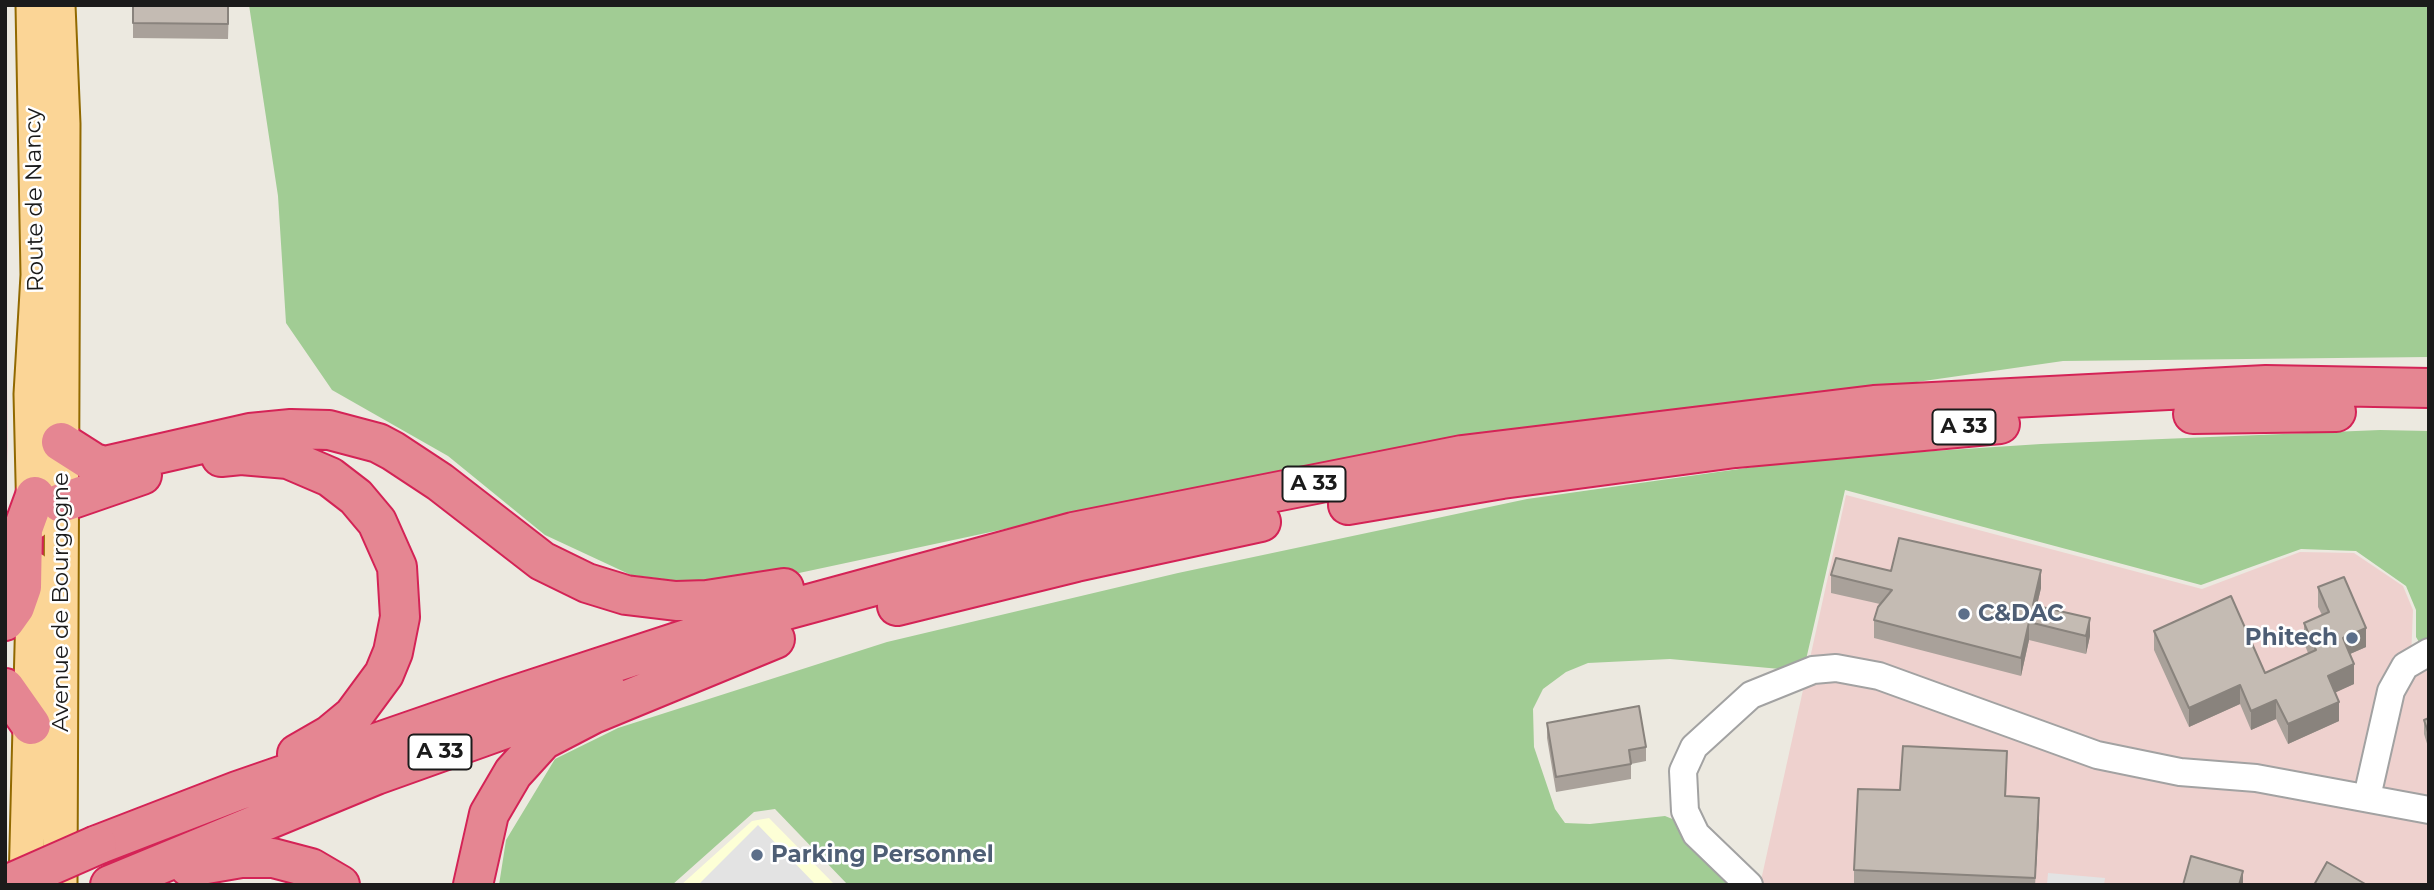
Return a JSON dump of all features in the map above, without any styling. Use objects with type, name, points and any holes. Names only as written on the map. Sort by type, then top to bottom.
[{"type":"highway","name":"A 33","points":[[6,885],[97,845],[237,792],[506,698],[708,632],[1073,532],[1462,455],[1860,406],[2266,385],[2429,388]]},
{"type":"highway","name":"A 33","points":[[111,884],[291,809],[481,737],[717,655],[1076,562],[1384,497],[1735,448],[1920,430],[2182,414],[2429,411]]},
{"type":"highway","points":[[61,442],[94,463],[105,466],[250,433],[312,429],[358,437],[378,443],[409,461],[551,567],[587,583],[652,599],[707,600],[920,572]]},
{"type":"highway","points":[[5,621],[15,607],[22,587],[23,529],[48,500],[161,470],[223,457],[265,456],[301,462],[330,477],[356,497],[377,522],[397,567],[401,601],[398,634],[384,674],[363,705],[343,725],[315,744],[268,765],[237,792]]},
{"type":"highway","points":[[472,885],[489,814],[513,773],[543,740],[593,714],[775,639]]},
{"type":"highway","points":[[5,688],[31,725]]},
{"type":"highway","points":[[111,884],[196,866],[258,858],[294,862],[340,885]]},
{"type":"main road","name":"Route de Nancy","points":[[31,394],[38,275],[33,5]]},
{"type":"main road","name":"Route de Nancy","points":[[58,5],[62,124],[62,319]]},
{"type":"main road","name":"Avenue de Bourgogne","points":[[26,885],[26,802],[48,500],[61,442],[62,319]]},
{"type":"main road","name":"Avenue de Bourgogne","points":[[31,394],[48,500],[60,885]]},
{"type":"street","points":[[2367,797],[2391,691],[2405,666],[2429,652]]},
{"type":"street","points":[[1749,885],[1696,834],[1685,811],[1684,771],[1694,747],[1751,695],[1813,670],[1836,668],[1879,676],[2097,755],[2180,772],[2256,778],[2429,810]]},
{"type":"shaded area","points":[[249,5],[2429,5],[2429,357],[2063,361],[1234,480],[771,579],[688,582],[631,575],[545,535],[448,456],[332,390],[286,323],[278,196]]},
{"type":"shaded area","points":[[5,233],[8,446],[5,507]]},
{"type":"shaded area","points":[[2380,430],[2429,431],[2429,646],[2422,647],[2416,637],[2416,610],[2406,586],[2356,551],[2301,549],[2201,585],[1845,490],[1805,664],[1791,670],[1670,659],[1588,663],[1566,672],[1543,689],[1533,709],[1534,747],[1555,809],[1565,823],[1590,824],[1665,816],[1680,822],[1745,885],[848,885],[775,809],[754,812],[672,885],[499,885],[506,840],[555,759],[618,728],[887,642],[1178,573],[1527,499],[1810,459],[2041,444]]},
{"type":"shaded area","points":[[1846,495],[2202,589],[2300,552],[2354,553],[2403,586],[2413,610],[2411,659],[2429,658],[2429,885],[1760,885]]},
{"type":"shaded area","name":"Parking Personnel","points":[[769,818],[835,885],[681,885],[752,821]]},
{"type":"shaded area","name":"Parking Personnel","points":[[758,825],[816,885],[698,885]]},
{"type":"shaded area","points":[[2048,873],[2105,878],[2104,885],[2047,885]]},
{"type":"building","points":[[133,5],[228,5],[228,24],[133,23]]},
{"type":"building","points":[[1899,538],[2041,570],[2033,605],[2090,618],[2086,636],[2029,622],[2021,658],[1874,620],[1878,607],[1892,590],[1831,575],[1836,558],[1891,571]]},
{"type":"building","points":[[2344,577],[2366,628],[2343,638],[2354,664],[2328,676],[2339,702],[2288,724],[2276,700],[2251,711],[2240,685],[2189,708],[2154,631],[2231,596],[2265,673],[2316,650],[2304,623],[2329,612],[2318,587]]},
{"type":"building","points":[[1639,706],[1646,747],[1629,750],[1631,764],[1556,777],[1547,723]]},
{"type":"building","points":[[2429,718],[2429,735],[2424,720]]},
{"type":"building","points":[[1903,746],[2007,751],[2005,796],[2039,798],[2035,878],[1854,870],[1858,789],[1900,790]]},
{"type":"building","points":[[2191,856],[2243,871],[2239,885],[2183,885]]},
{"type":"building","points":[[2327,862],[2367,885],[2314,885]]},
{"type":"place","name":"C&DAC","points":[[1964,614]]},
{"type":"place","name":"Phitech","points":[[2352,638]]},
{"type":"place","name":"Parking Personnel","points":[[757,855]]}]
